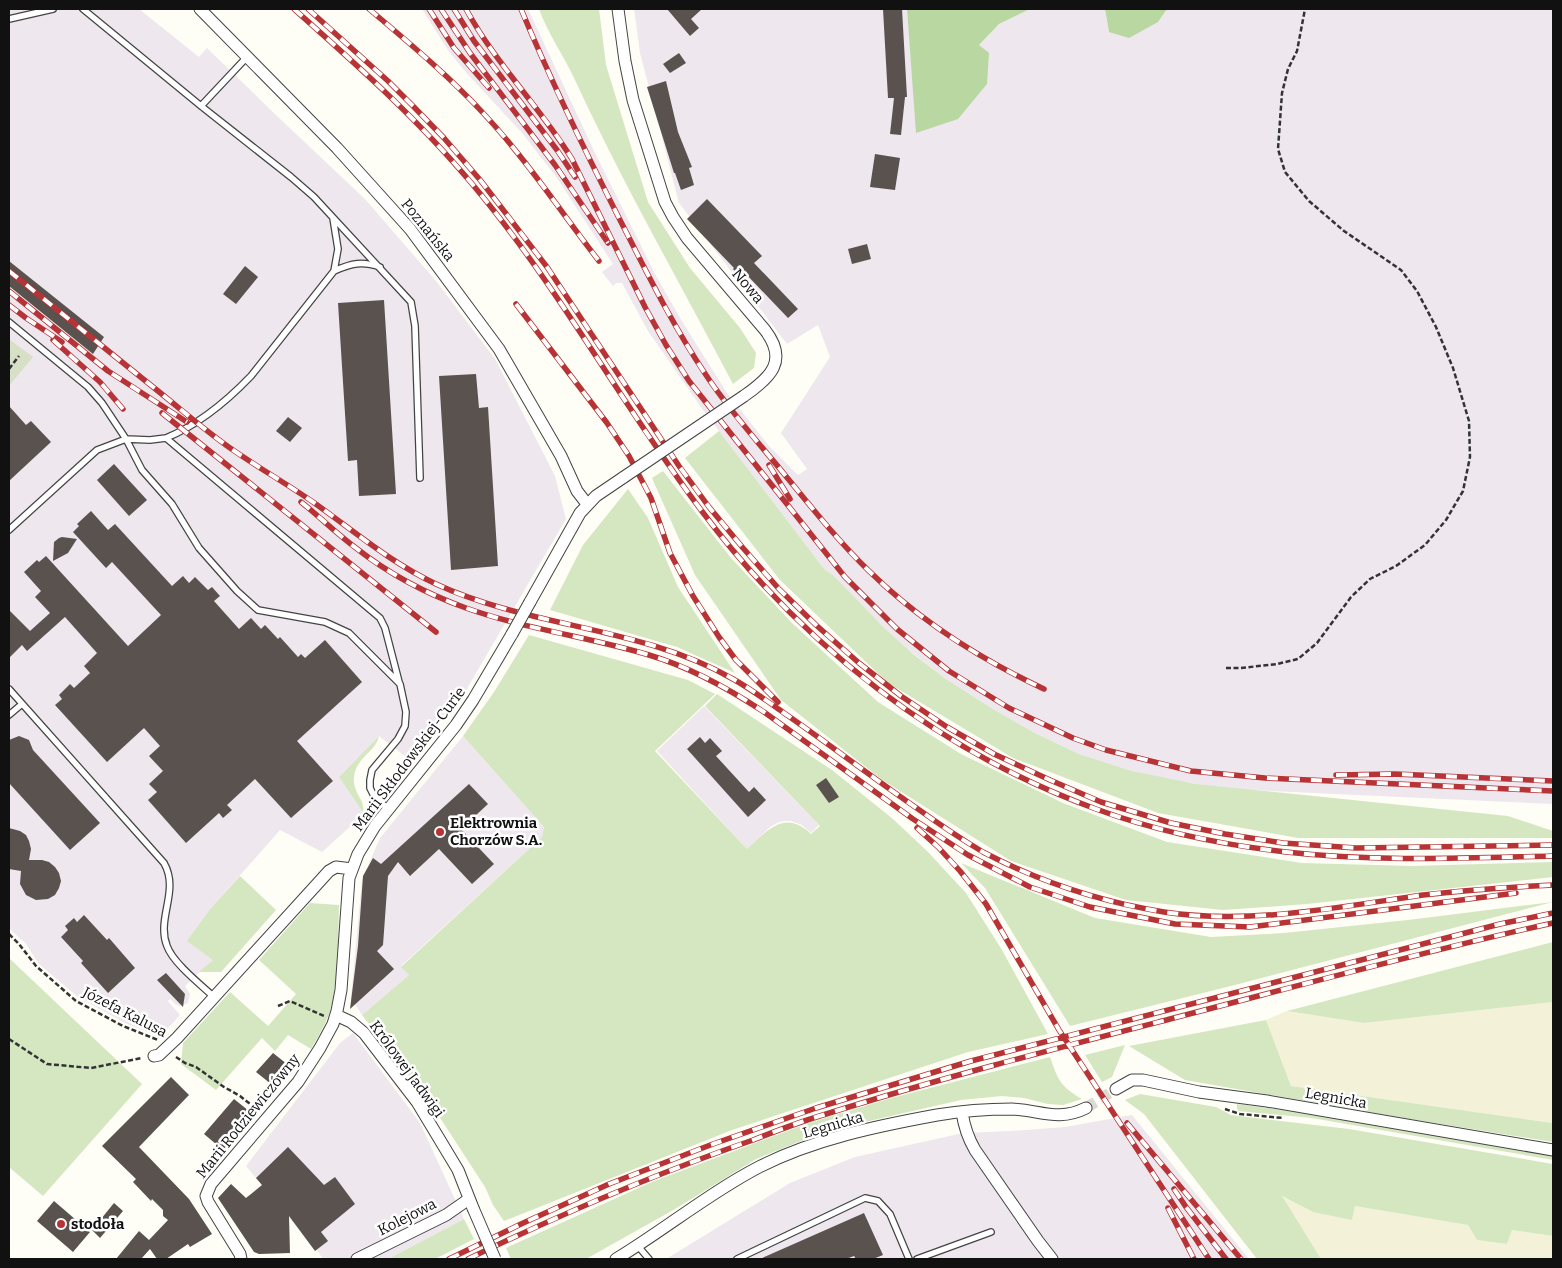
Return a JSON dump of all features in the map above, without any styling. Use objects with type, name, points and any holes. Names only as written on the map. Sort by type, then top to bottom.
[{"type":"street","name":"Poznańska","points":[[200,9],[337,148],[410,229],[499,349],[561,456],[577,491],[587,504]]},
{"type":"street","name":"Nowa","points":[[587,504],[763,382],[771,372],[775,360],[775,348],[765,330],[683,233],[665,202],[633,100],[627,74],[618,9]]},
{"type":"street","name":"Marii Skłodowskiej-Curie","points":[[352,869],[367,838],[461,718],[482,686],[580,513],[587,504]]},
{"type":"street","points":[[154,1056],[159,1055],[168,1046],[329,872],[336,867],[352,869]]},
{"type":"street","name":"Marii Rodziewiczówny","points":[[240,1259],[240,1254],[211,1208],[206,1196],[215,1179],[304,1072],[325,1040],[341,990],[347,898],[352,869]]},
{"type":"street","name":"Królowej Jadwigi","points":[[332,1016],[351,1022],[364,1033],[417,1102],[458,1170],[495,1259]]},
{"type":"street","name":"Legnicka","points":[[1116,1088],[1132,1080],[1143,1080],[1199,1092],[1267,1101],[1553,1150]]},
{"type":"street","name":"Legnicka","points":[[616,1259],[742,1177],[782,1156],[822,1142],[937,1115],[1015,1110],[1066,1115],[1086,1108]]},
{"type":"street","points":[[962,1112],[965,1129],[975,1150],[1038,1242],[1052,1259]]},
{"type":"street","name":"Kolejowa","points":[[357,1259],[471,1204]]},
{"type":"lane","points":[[9,19],[53,9]]},
{"type":"lane","points":[[83,9],[291,177],[333,216],[411,302],[415,326],[420,478]]},
{"type":"lane","points":[[201,106],[246,57]]},
{"type":"lane","points":[[333,216],[338,249],[334,271]]},
{"type":"lane","points":[[9,530],[97,450],[126,439],[150,440],[166,438],[184,430],[238,389],[251,376],[334,271],[347,265],[358,263],[370,264],[381,268]]},
{"type":"lane","points":[[9,322],[88,387],[102,403],[126,439],[142,470],[172,504],[200,548],[237,591],[258,610],[325,622],[350,633],[400,684]]},
{"type":"lane","points":[[166,438],[380,618],[385,628],[406,712],[405,726],[398,739],[372,770],[370,780],[370,788],[374,796],[388,809]]},
{"type":"lane","points":[[9,689],[164,863],[169,871],[171,887],[164,927],[166,944],[174,958],[214,997]]},
{"type":"lane","points":[[9,716],[22,704]]},
{"type":"lane","points":[[737,1259],[864,1198],[878,1201],[890,1214],[909,1259]]},
{"type":"lane","points":[[918,1259],[991,1232]]},
{"type":"lane","points":[[638,1245],[649,1259]]},
{"type":"path","points":[[1226,668],[1277,664],[1298,659],[1317,643],[1351,597],[1370,579],[1396,566],[1425,545],[1446,520],[1463,491],[1470,457],[1468,421],[1453,368],[1418,291],[1401,270],[1344,231],[1309,201],[1285,172],[1278,149],[1282,93],[1288,69],[1297,51],[1305,9]]},
{"type":"path","points":[[9,368],[19,356]]},
{"type":"path","name":"Józefa Kalusa","points":[[9,934],[36,966],[76,1001],[123,1026],[162,1041],[176,1057],[196,1067],[240,1096],[266,1118]]},
{"type":"path","points":[[278,1006],[290,1001],[332,1016]]},
{"type":"path","points":[[9,1039],[47,1064],[91,1068],[154,1056]]},
{"type":"shaded area","points":[[9,9],[139,9],[199,57],[207,48],[365,199],[436,281],[495,359],[555,476],[566,519],[465,692],[410,760],[379,736],[339,777],[364,814],[322,852],[280,830],[211,908],[213,960],[185,986],[190,994],[188,1003],[180,1006],[170,999],[168,1001],[180,1015],[160,1037],[125,1023],[78,997],[39,964],[26,944],[9,928],[9,386],[32,357],[9,339]]},
{"type":"shaded area","points":[[422,9],[528,9],[594,151],[655,274],[683,323],[727,393],[769,446],[798,475],[807,469],[781,433],[830,357],[818,325],[787,344],[679,203],[640,53],[634,9],[907,9],[917,133],[979,45],[999,24],[1030,9],[1105,9],[1109,32],[1158,22],[1167,9],[1553,9],[1553,804],[1251,790],[1196,784],[1164,778],[1132,771],[1079,754],[1035,733],[946,679],[897,641],[833,575],[825,570],[703,410],[648,331],[622,283],[616,283],[613,286],[602,272],[613,264],[557,178],[523,134],[463,69],[448,50]]},
{"type":"shaded area","points":[[704,706],[819,825],[811,833],[802,825],[791,821],[784,821],[770,827],[747,849],[657,751]]},
{"type":"shaded area","points":[[463,736],[544,827],[542,837],[401,966],[409,975],[362,1015],[351,998],[362,880],[380,838]]},
{"type":"shaded area","points":[[1553,1002],[1553,1123],[1291,1086],[1266,1020],[1287,1011],[1364,1023]]},
{"type":"shaded area","points":[[353,1033],[420,1123],[464,1219],[388,1259],[323,1259],[246,1166],[340,1043]]},
{"type":"shaded area","points":[[1132,1115],[1249,1259],[666,1259],[790,1183],[855,1157],[963,1133],[1065,1127]]},
{"type":"shaded area","points":[[1281,1196],[1313,1212],[1352,1219],[1355,1206],[1468,1225],[1477,1240],[1507,1244],[1512,1230],[1553,1236],[1553,1259],[1321,1259]]},
{"type":"green space","points":[[539,9],[599,9],[606,65],[648,202],[690,268],[740,328],[756,353],[754,368],[733,384],[632,195]]},
{"type":"green space","points":[[907,9],[1030,9],[999,24],[979,45],[989,53],[987,84],[958,119],[916,133]]},
{"type":"green space","points":[[1105,9],[1167,9],[1158,22],[1129,38],[1109,32]]},
{"type":"green space","points":[[9,339],[33,357],[9,386]]},
{"type":"green space","points":[[719,431],[825,570],[833,575],[884,628],[913,654],[946,679],[1035,733],[1079,754],[1132,771],[1196,784],[1508,816],[1553,831],[1553,838],[1298,838],[1158,813],[1013,758],[888,683],[780,580],[685,458]]},
{"type":"green space","points":[[663,471],[731,558],[792,623],[878,702],[961,754],[1063,803],[1167,842],[1302,863],[1412,866],[1553,862],[1553,877],[1307,904],[1223,910],[1126,900],[1011,861],[881,779],[781,700],[695,575],[652,478]]},
{"type":"green space","points":[[628,489],[648,518],[678,587],[735,673],[677,647],[550,610],[583,545]]},
{"type":"green space","points":[[529,635],[688,680],[715,694],[655,751],[747,849],[762,835],[777,825],[793,823],[811,834],[820,826],[705,706],[717,694],[832,770],[893,819],[928,852],[966,893],[1002,950],[1048,1034],[968,1052],[732,1130],[504,1221],[493,1205],[485,1187],[433,1107],[362,1015],[409,975],[401,967],[542,837],[544,827],[463,736],[494,692]]},
{"type":"green space","points":[[379,736],[374,747],[360,762],[354,774],[354,783],[362,802],[364,814],[339,777]]},
{"type":"green space","points":[[961,863],[1095,918],[1211,937],[1284,933],[1553,902],[1070,1026],[985,888]]},
{"type":"green space","points":[[240,876],[276,910],[221,972],[199,972],[213,960],[187,941],[211,908]]},
{"type":"green space","points":[[310,903],[339,905],[338,958],[335,986],[330,1011],[324,1026],[311,1049],[288,1035],[275,1051],[262,1038],[216,1090],[181,1064],[183,1043],[230,992],[268,1026],[296,994],[259,960]]},
{"type":"green space","points":[[1553,942],[1553,1002],[1364,1023],[1287,1011]]},
{"type":"green space","points":[[9,958],[142,1084],[43,1196],[9,1167]]},
{"type":"green space","points":[[1266,1020],[1291,1086],[1553,1123],[1553,1142],[1185,1080],[1129,1046]]},
{"type":"green space","points":[[1125,1045],[1112,1077],[1102,1082],[1085,1055]]},
{"type":"green space","points":[[1050,1057],[1055,1071],[1064,1086],[1082,1099],[1063,1105],[1002,1096],[961,1100],[869,1121],[816,1135],[756,1159],[675,1209],[586,1259],[511,1259],[506,1248],[652,1182],[806,1124],[888,1099]]},
{"type":"green space","points":[[1140,1094],[1216,1107],[1231,1115],[1349,1129],[1553,1164],[1553,1236],[1512,1230],[1507,1244],[1477,1240],[1468,1225],[1355,1206],[1352,1220],[1313,1212],[1282,1196],[1321,1259],[1257,1259],[1144,1114],[1125,1100]]},
{"type":"green space","points":[[1237,1104],[1298,1112],[1553,1155],[1553,1160],[1312,1118],[1238,1111]]},
{"type":"green space","points":[[464,1219],[474,1239],[435,1259],[388,1259]]},
{"type":"building","points":[[667,9],[702,9],[691,19],[699,28],[690,36]]},
{"type":"building","points":[[883,9],[902,9],[907,97],[905,97],[901,135],[890,134],[894,98],[888,98]]},
{"type":"building","points":[[679,53],[686,63],[670,73],[663,64]]},
{"type":"building","points":[[666,81],[678,132],[692,167],[689,168],[694,185],[681,190],[647,87]]},
{"type":"building","points":[[875,154],[900,158],[895,190],[870,187]]},
{"type":"building","points":[[707,199],[762,256],[754,263],[798,309],[788,318],[745,273],[740,277],[734,268],[687,219]]},
{"type":"building","points":[[867,244],[871,259],[852,264],[848,249]]},
{"type":"building","points":[[9,261],[104,337],[93,354],[9,286]]},
{"type":"building","points":[[245,266],[258,277],[236,304],[223,294]]},
{"type":"building","points":[[384,300],[396,494],[359,496],[357,460],[348,461],[338,303]]},
{"type":"building","points":[[476,374],[479,408],[488,407],[498,566],[451,570],[439,376]]},
{"type":"building","points":[[9,406],[26,425],[31,421],[51,442],[9,481]]},
{"type":"building","points":[[288,417],[302,428],[290,442],[276,431]]},
{"type":"building","points":[[114,464],[147,500],[129,516],[97,480]]},
{"type":"building","points":[[91,511],[108,530],[115,524],[172,586],[183,576],[189,583],[195,577],[208,590],[212,587],[220,596],[214,601],[239,629],[251,618],[261,629],[265,625],[278,639],[280,637],[298,657],[301,654],[305,658],[325,640],[362,682],[297,741],[333,781],[291,818],[255,779],[227,805],[232,810],[223,818],[219,813],[186,843],[148,800],[157,792],[149,784],[163,771],[149,756],[160,746],[144,728],[107,762],[55,705],[62,699],[59,695],[70,684],[74,688],[90,673],[84,666],[97,653],[65,617],[27,651],[22,645],[9,658],[9,610],[30,631],[50,613],[35,597],[41,591],[24,572],[37,560],[39,562],[46,556],[128,646],[161,615],[112,562],[106,568],[73,532],[79,526],[77,524]]},
{"type":"building","points":[[62,537],[77,539],[68,553],[53,561],[54,542]]},
{"type":"building","points":[[19,736],[29,740],[33,750],[100,823],[70,850],[9,783],[9,740]]},
{"type":"building","points":[[700,737],[705,743],[710,738],[722,751],[716,756],[749,792],[754,787],[766,800],[748,817],[687,749]]},
{"type":"building","points":[[826,778],[839,797],[829,803],[816,785]]},
{"type":"building","points":[[469,784],[488,804],[461,829],[494,864],[472,884],[439,849],[410,876],[398,862],[388,876],[383,945],[377,951],[394,969],[350,1009],[358,946],[363,876],[373,858],[381,864]]},
{"type":"building","points":[[9,828],[26,835],[31,849],[29,860],[42,860],[49,862],[55,867],[61,881],[55,895],[48,899],[36,900],[26,895],[20,884],[21,871],[9,869]]},
{"type":"building","points":[[84,915],[107,940],[109,938],[135,968],[108,993],[61,937],[68,930],[65,926],[74,918],[77,922]]},
{"type":"building","points":[[166,973],[185,994],[183,1007],[157,980]]},
{"type":"building","points":[[273,1053],[292,1068],[276,1088],[256,1072]]},
{"type":"building","points":[[171,1077],[189,1095],[139,1147],[189,1199],[212,1234],[190,1247],[188,1244],[166,1259],[157,1259],[150,1249],[141,1259],[116,1259],[139,1231],[149,1240],[168,1220],[163,1216],[163,1210],[152,1199],[151,1201],[133,1182],[136,1179],[102,1146]]},
{"type":"building","points":[[234,1099],[254,1115],[223,1150],[204,1134]]},
{"type":"building","points":[[288,1147],[324,1185],[335,1177],[355,1204],[321,1232],[328,1241],[315,1251],[289,1216],[290,1253],[259,1254],[254,1252],[218,1198],[231,1184],[246,1198],[262,1185],[256,1178]]},
{"type":"building","name":"stodoła","points":[[54,1201],[90,1232],[73,1252],[37,1221]]},
{"type":"building","points":[[114,1203],[123,1211],[100,1238],[92,1230]]},
{"type":"building","points":[[864,1213],[883,1255],[873,1259],[856,1259],[854,1256],[846,1259],[760,1259]]},
{"type":"tunnel","points":[[1086,1108],[1116,1089]]},
{"type":"railway","points":[[294,9],[364,72],[409,116],[473,185],[504,224],[562,305],[672,470],[740,559],[783,605],[829,648],[877,688],[928,725],[982,757],[1038,785],[1119,817],[1190,836],[1262,849],[1353,857],[1420,859],[1553,856]]},
{"type":"railway","points":[[308,9],[388,81],[444,138],[481,181],[547,267],[679,466],[709,507],[779,589],[859,663],[901,696],[947,727],[994,754],[1101,802],[1171,823],[1225,834],[1283,843],[1356,848],[1553,845]]},
{"type":"railway","points":[[369,9],[443,73],[484,114],[529,167],[599,261]]},
{"type":"railway","points":[[429,9],[454,48],[489,88]]},
{"type":"railway","points":[[441,9],[470,53],[555,165],[608,243]]},
{"type":"railway","points":[[454,9],[474,41],[557,150],[575,177]]},
{"type":"railway","points":[[466,9],[490,48],[546,121],[572,159],[645,307],[689,381],[845,577],[897,629],[949,671],[1009,708],[1073,738],[1106,750],[1191,771],[1265,778],[1553,791]]},
{"type":"railway","points":[[521,9],[569,116],[650,279],[682,338],[724,401],[836,537],[889,589],[952,638],[997,665],[1044,689]]},
{"type":"railway","points":[[9,271],[214,436],[419,576],[472,599],[661,648],[733,679],[753,691],[942,826],[983,852],[1026,873],[1071,890],[1140,908],[1164,912],[1229,917],[1294,913],[1423,895],[1553,885]]},
{"type":"railway","points":[[9,291],[108,371],[187,422]]},
{"type":"railway","points":[[516,304],[607,423],[629,456],[651,498],[670,553],[693,596],[719,637],[736,660],[778,702]]},
{"type":"railway","points":[[9,305],[62,342]]},
{"type":"railway","points":[[53,340],[100,382],[123,409]]},
{"type":"railway","points":[[162,413],[436,632]]},
{"type":"railway","points":[[769,465],[790,499]]},
{"type":"railway","points":[[301,502],[342,537],[395,575],[437,596],[466,608],[511,622],[649,655],[709,679],[764,712],[913,819],[968,855],[1030,887],[1090,907],[1175,924],[1250,927],[1516,893]]},
{"type":"railway","points":[[1336,775],[1395,774],[1553,781]]},
{"type":"railway","points":[[917,828],[960,871],[986,904],[1059,1030],[1209,1259]]},
{"type":"railway","points":[[449,1259],[609,1184],[713,1144],[816,1108],[971,1061],[1500,924],[1553,913]]},
{"type":"railway","points":[[468,1259],[538,1226],[644,1181],[814,1118],[1039,1053],[1409,957],[1553,923]]},
{"type":"railway","points":[[1127,1123],[1241,1259]]},
{"type":"railway","points":[[1174,1189],[1226,1259]]},
{"type":"railway","points":[[1168,1208],[1194,1259]]},
{"type":"place","name":"Elektrownia Chorzów S.A.","points":[[440,832]]},
{"type":"place","name":"stodoła","points":[[61,1224]]}]
